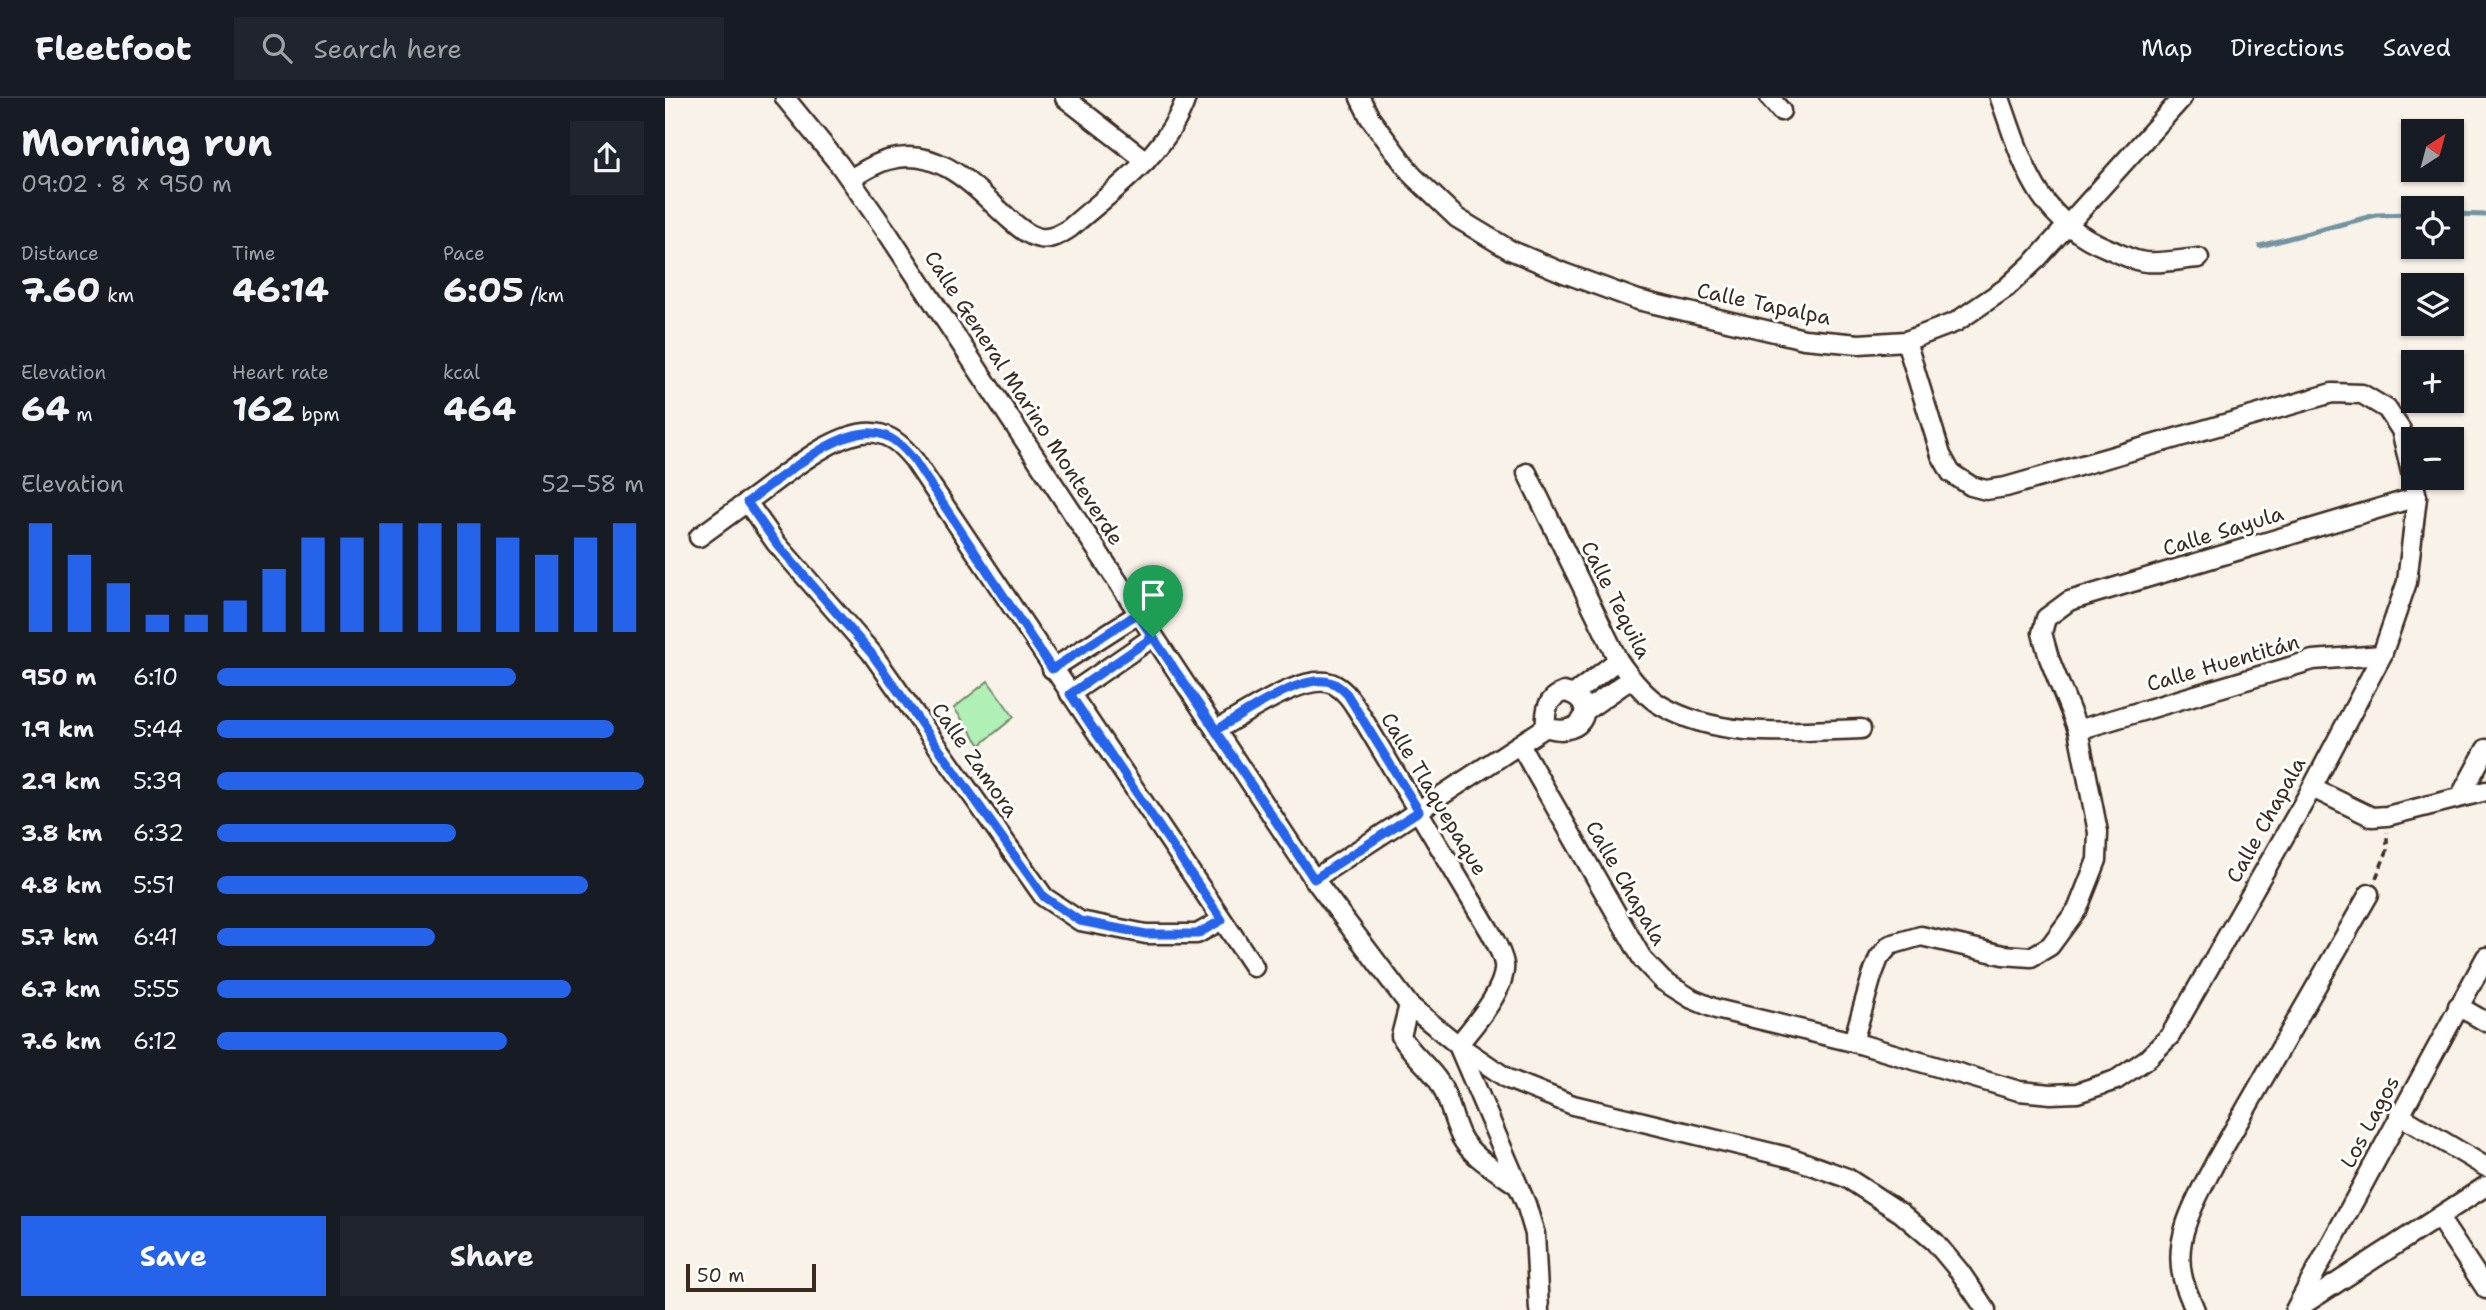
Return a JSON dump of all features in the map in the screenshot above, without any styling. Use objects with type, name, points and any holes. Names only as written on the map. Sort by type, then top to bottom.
[{"type":"street","name":"Calle General Marino Monteverde","points":[[785,98],[850,179],[941,311],[1137,614],[1314,879],[1409,1005],[1458,1045],[1508,1079],[1573,1105],[1793,1158],[1847,1178],[1901,1213],[1935,1242],[1961,1272],[1986,1310]]},
{"type":"street","points":[[1065,98],[1146,161]]},
{"type":"street","points":[[850,179],[889,159],[913,156],[939,162],[965,179],[1032,236],[1042,239],[1057,236],[1070,228],[1146,161],[1168,136],[1187,98]]},
{"type":"street","name":"Calle Tapalpa","points":[[1360,98],[1370,118],[1413,176],[1457,218],[1510,250],[1638,300],[1804,339],[1859,344],[1906,341],[1955,322],[2005,288],[2036,260],[2182,98]]},
{"type":"street","points":[[2000,98],[2019,152],[2040,197],[2067,226],[2099,245],[2141,262],[2199,258]]},
{"type":"street","name":"Calle Chapala","points":[[1520,745],[1643,960],[1663,981],[1692,999],[1716,1009],[1853,1042],[2019,1091],[2051,1094],[2077,1093],[2116,1080],[2147,1059],[2171,1036],[2312,788],[2382,655],[2407,582],[2417,497],[2401,430],[2387,409],[2362,394],[2332,393],[2006,487],[1986,490],[1971,486],[1951,473],[1941,455],[1906,341]]},
{"type":"street","points":[[699,537],[837,440],[857,433],[878,433],[898,442],[914,460],[1254,967]]},
{"type":"street","name":"Calle Tequila","points":[[1527,473],[1618,660],[1631,679],[1660,705],[1701,724],[1763,731],[1861,729]]},
{"type":"street","name":"Calle Sayula","points":[[2078,730],[2049,658],[2042,633],[2046,618],[2069,601],[2417,497]]},
{"type":"street","name":"Calle Zamora","points":[[747,502],[776,543],[871,653],[1044,897],[1080,921],[1146,934],[1197,934],[1222,920]]},
{"type":"street","points":[[1052,669],[1137,614]]},
{"type":"street","points":[[1070,694],[1153,637]]},
{"type":"street","name":"Calle Huentitán","points":[[2078,730],[2313,660],[2382,655]]},
{"type":"street","points":[[1574,694],[1618,660]]},
{"type":"street","points":[[1585,711],[1631,679]]},
{"type":"street","name":"Calle Tlaquepaque","points":[[1216,730],[1295,686],[1314,680],[1333,683],[1347,694],[1491,933],[1504,964],[1504,978],[1497,992],[1458,1045]]},
{"type":"street","points":[[1564,692],[1574,694],[1582,701],[1585,711],[1583,720],[1577,727],[1557,731],[1546,727],[1545,715],[1554,696],[1564,692]]},
{"type":"street","points":[[1314,879],[1546,727]]},
{"type":"street","points":[[1853,1042],[1872,976],[1879,958],[1890,945],[1921,936],[2003,955],[2031,957],[2050,946],[2064,928],[2078,908],[2097,860],[2098,832],[2078,730]]},
{"type":"street","points":[[2460,797],[2486,749]]},
{"type":"street","points":[[2312,788],[2372,817],[2387,816],[2486,791]]},
{"type":"street","points":[[2195,1310],[2183,1279],[2181,1257],[2183,1234],[2193,1205],[2369,894]]},
{"type":"street","name":"Los Lagos","points":[[2295,1310],[2486,957]]},
{"type":"street","points":[[1409,1005],[1401,1036],[1437,1078],[1449,1099],[1461,1138],[1475,1153],[1520,1187]]},
{"type":"street","points":[[2458,1006],[2486,1022]]},
{"type":"street","points":[[1458,1045],[1520,1187],[1535,1234],[1539,1310]]},
{"type":"street","points":[[2399,1115],[2486,1167]]},
{"type":"street","points":[[2295,1310],[2486,1186]]},
{"type":"street","points":[[2439,1218],[2486,1289]]},
{"type":"path","points":[[2369,894],[2386,851],[2387,816]]},
{"type":"green space","points":[[988,681],[1014,717],[980,745],[954,708]]},
{"type":"waterway","points":[[2260,246],[2376,215],[2401,214]]},
{"type":"waterway","points":[[2464,214],[2486,215]]},
{"type":"route","points":[[1153,637],[1070,694],[1222,920],[1197,934],[1146,934],[1080,921],[1044,897],[871,653],[776,543],[747,502],[837,440],[857,433],[878,433],[898,442],[914,460],[1052,669],[1137,614],[1216,730],[1295,686],[1314,680],[1333,683],[1347,694],[1419,811],[1314,879],[1216,730],[1153,637]]}]
